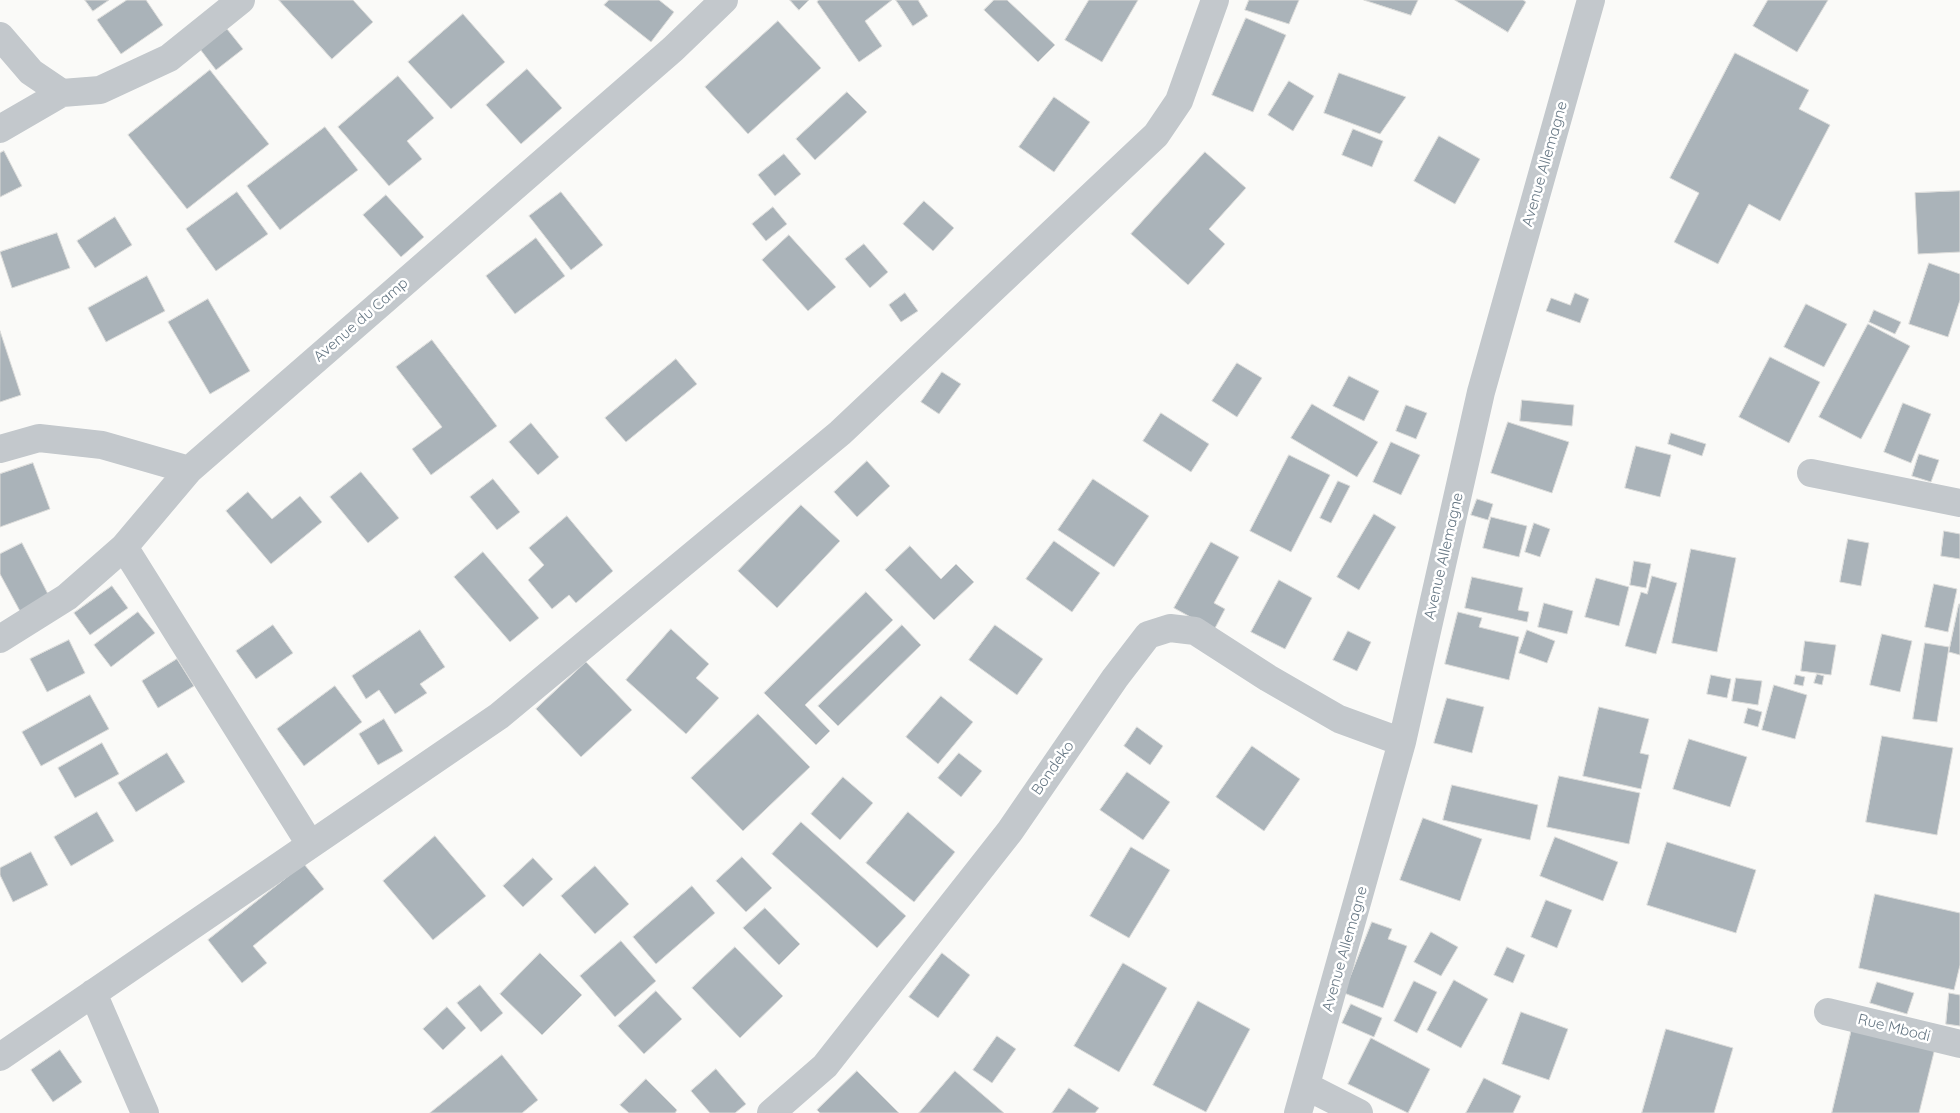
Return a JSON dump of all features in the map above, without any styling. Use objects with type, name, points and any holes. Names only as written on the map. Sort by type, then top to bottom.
[{"type":"street","points":[[0,128],[62,93],[100,90],[169,58],[241,0]]},
{"type":"street","name":"Avenue du Camp","points":[[0,639],[67,596],[124,547],[189,470],[673,49],[724,0]]},
{"type":"street","points":[[0,1056],[499,716],[840,432],[1156,134],[1179,101],[1215,0]]},
{"type":"street","name":"Avenue Allemagne","points":[[1298,1113],[1402,742],[1480,392],[1591,0]]},
{"type":"street","points":[[0,36],[31,72],[62,93]]},
{"type":"street","points":[[0,449],[39,438],[102,444],[189,470]]},
{"type":"street","points":[[1811,473],[1960,503]]},
{"type":"street","points":[[124,547],[310,844]]},
{"type":"street","name":"Bondeko","points":[[771,1113],[831,1058],[1010,830],[1115,678],[1148,635],[1170,628],[1195,631],[1268,678],[1339,719],[1402,742]]},
{"type":"street","points":[[93,993],[145,1113]]},
{"type":"street","name":"Rue Mbodi","points":[[1828,1012],[1960,1044]]},
{"type":"street","points":[[1306,1086],[1360,1113]]},
{"type":"building","points":[[85,0],[109,0],[93,11]]},
{"type":"building","points":[[127,0],[146,0],[163,25],[121,54],[97,20]]},
{"type":"building","points":[[279,0],[353,0],[373,22],[332,59]]},
{"type":"building","points":[[609,0],[659,0],[674,12],[651,42],[604,5]]},
{"type":"building","points":[[790,0],[809,0],[799,10]]},
{"type":"building","points":[[819,0],[892,0],[865,21],[882,46],[859,62],[817,2]]},
{"type":"building","points":[[896,0],[918,0],[928,16],[913,26]]},
{"type":"building","points":[[994,0],[1007,0],[1055,45],[1038,62],[984,10]]},
{"type":"building","points":[[1089,0],[1138,0],[1102,62],[1065,40]]},
{"type":"building","points":[[1249,0],[1299,0],[1289,24],[1245,10]]},
{"type":"building","points":[[1364,0],[1418,0],[1411,15]]},
{"type":"building","points":[[1455,0],[1523,0],[1526,2],[1508,32]]},
{"type":"building","points":[[1768,0],[1828,0],[1797,52],[1753,26]]},
{"type":"building","points":[[463,14],[505,62],[451,109],[408,62]]},
{"type":"building","points":[[1246,18],[1286,35],[1253,112],[1212,95]]},
{"type":"building","points":[[778,21],[821,68],[748,134],[705,87]]},
{"type":"building","points":[[227,29],[243,49],[216,70],[200,49]]},
{"type":"building","points":[[1735,53],[1809,90],[1799,109],[1830,125],[1780,221],[1749,204],[1718,264],[1674,242],[1699,193],[1670,178]]},
{"type":"building","points":[[527,69],[562,108],[521,144],[486,105]]},
{"type":"building","points":[[210,70],[269,144],[187,209],[128,135]]},
{"type":"building","points":[[1339,73],[1406,97],[1380,134],[1324,113]]},
{"type":"building","points":[[398,76],[434,118],[407,141],[422,159],[389,186],[338,127]]},
{"type":"building","points":[[1289,81],[1314,96],[1293,131],[1268,115]]},
{"type":"building","points":[[847,92],[867,112],[815,160],[796,139]]},
{"type":"building","points":[[1054,97],[1090,122],[1054,172],[1019,147]]},
{"type":"building","points":[[325,127],[358,170],[280,230],[247,186]]},
{"type":"building","points":[[1353,129],[1383,141],[1372,167],[1342,155]]},
{"type":"building","points":[[1439,136],[1480,159],[1455,204],[1414,181]]},
{"type":"building","points":[[4,151],[22,186],[0,197],[0,153]]},
{"type":"building","points":[[1205,152],[1246,188],[1209,229],[1225,244],[1188,285],[1131,234]]},
{"type":"building","points":[[784,154],[801,174],[775,196],[758,175]]},
{"type":"building","points":[[1960,191],[1960,252],[1918,254],[1915,193]]},
{"type":"building","points":[[237,192],[268,234],[216,271],[186,229]]},
{"type":"building","points":[[561,192],[603,245],[571,270],[529,216]]},
{"type":"building","points":[[386,195],[424,237],[401,257],[363,215]]},
{"type":"building","points":[[924,201],[954,228],[933,251],[903,224]]},
{"type":"building","points":[[773,207],[787,224],[766,241],[752,224]]},
{"type":"building","points":[[115,217],[132,245],[95,268],[77,241]]},
{"type":"building","points":[[57,233],[70,268],[12,288],[0,252]]},
{"type":"building","points":[[789,235],[836,287],[808,311],[762,260]]},
{"type":"building","points":[[536,238],[565,276],[515,314],[486,276]]},
{"type":"building","points":[[864,244],[888,272],[870,288],[845,259]]},
{"type":"building","points":[[1929,263],[1960,274],[1960,300],[1948,337],[1909,324]]},
{"type":"building","points":[[147,276],[165,311],[106,342],[88,308]]},
{"type":"building","points":[[905,293],[918,311],[901,322],[889,305]]},
{"type":"building","points":[[1575,293],[1589,299],[1580,323],[1546,311],[1551,298],[1570,305]]},
{"type":"building","points":[[208,299],[250,371],[210,394],[168,322]]},
{"type":"building","points":[[1806,304],[1847,324],[1824,367],[1784,347]]},
{"type":"building","points":[[1874,310],[1901,322],[1895,334],[1869,322]]},
{"type":"building","points":[[1868,324],[1910,346],[1861,439],[1819,417]]},
{"type":"building","points":[[0,331],[21,395],[0,402]]},
{"type":"building","points":[[432,340],[497,426],[431,475],[412,449],[442,427],[396,367]]},
{"type":"building","points":[[1770,357],[1820,382],[1789,443],[1739,417]]},
{"type":"building","points":[[676,359],[697,384],[626,442],[605,418]]},
{"type":"building","points":[[1237,363],[1262,378],[1237,417],[1212,401]]},
{"type":"building","points":[[942,372],[961,384],[939,414],[921,402]]},
{"type":"building","points":[[1349,376],[1379,391],[1364,421],[1333,406]]},
{"type":"building","points":[[1522,400],[1574,405],[1572,426],[1520,421]]},
{"type":"building","points":[[1903,403],[1931,414],[1911,463],[1884,452]]},
{"type":"building","points":[[1312,404],[1378,442],[1357,477],[1291,438]]},
{"type":"building","points":[[1406,405],[1427,413],[1416,439],[1396,431]]},
{"type":"building","points":[[1161,413],[1209,444],[1191,472],[1143,441]]},
{"type":"building","points":[[1508,422],[1569,442],[1552,493],[1491,473]]},
{"type":"building","points":[[531,423],[559,457],[538,475],[509,442]]},
{"type":"building","points":[[1671,433],[1706,444],[1702,456],[1668,444]]},
{"type":"building","points":[[1391,442],[1420,455],[1401,495],[1373,482]]},
{"type":"building","points":[[1636,446],[1671,455],[1660,497],[1625,488]]},
{"type":"building","points":[[1919,454],[1939,460],[1931,482],[1912,476]]},
{"type":"building","points":[[1289,455],[1330,475],[1291,552],[1250,531]]},
{"type":"building","points":[[867,461],[890,486],[857,517],[834,492]]},
{"type":"building","points":[[33,463],[50,509],[0,527],[0,474]]},
{"type":"building","points":[[361,472],[399,518],[368,543],[330,497]]},
{"type":"building","points":[[493,479],[520,512],[497,530],[470,497]]},
{"type":"building","points":[[1093,479],[1149,516],[1114,567],[1058,530]]},
{"type":"building","points":[[1338,481],[1350,486],[1331,523],[1320,518]]},
{"type":"building","points":[[248,492],[272,519],[300,496],[322,522],[271,564],[226,511]]},
{"type":"building","points":[[1477,499],[1493,504],[1488,520],[1471,515]]},
{"type":"building","points":[[801,505],[840,541],[777,608],[738,571]]},
{"type":"building","points":[[1374,514],[1396,527],[1359,590],[1337,577]]},
{"type":"building","points":[[567,516],[613,571],[576,603],[569,595],[552,609],[528,580],[544,565],[529,548]]},
{"type":"building","points":[[1491,517],[1527,526],[1519,557],[1483,548]]},
{"type":"building","points":[[1534,523],[1550,529],[1540,557],[1525,552]]},
{"type":"building","points":[[1944,531],[1960,534],[1960,559],[1941,556]]},
{"type":"building","points":[[1848,539],[1869,543],[1861,586],[1840,582]]},
{"type":"building","points":[[1054,541],[1100,573],[1072,612],[1026,579]]},
{"type":"building","points":[[1211,542],[1239,557],[1214,603],[1225,609],[1214,630],[1174,608]]},
{"type":"building","points":[[22,543],[50,598],[21,613],[0,574],[0,554]]},
{"type":"building","points":[[910,546],[941,579],[956,564],[974,582],[934,620],[885,570]]},
{"type":"building","points":[[1691,549],[1736,558],[1717,652],[1672,643]]},
{"type":"building","points":[[483,552],[539,618],[510,642],[454,577]]},
{"type":"building","points":[[1634,561],[1651,564],[1646,588],[1630,585]]},
{"type":"building","points":[[1652,576],[1677,583],[1656,654],[1625,646],[1641,592],[1647,594]]},
{"type":"building","points":[[1472,577],[1523,588],[1518,610],[1529,612],[1527,622],[1465,608]]},
{"type":"building","points":[[1596,578],[1629,587],[1619,626],[1585,617]]},
{"type":"building","points":[[1279,580],[1312,598],[1285,649],[1251,632]]},
{"type":"building","points":[[1934,584],[1957,589],[1948,632],[1925,627]]},
{"type":"building","points":[[112,586],[128,608],[90,635],[74,613]]},
{"type":"building","points":[[866,592],[893,620],[805,705],[830,731],[816,745],[764,693]]},
{"type":"building","points":[[1544,603],[1573,611],[1567,634],[1538,627]]},
{"type":"building","points":[[1960,604],[1960,655],[1949,652]]},
{"type":"building","points":[[138,612],[155,633],[111,667],[94,645]]},
{"type":"building","points":[[1458,612],[1482,618],[1479,627],[1519,637],[1509,680],[1445,664]]},
{"type":"building","points":[[273,625],[293,653],[256,679],[236,651]]},
{"type":"building","points":[[902,625],[921,645],[838,726],[818,706]]},
{"type":"building","points":[[995,625],[1043,659],[1017,695],[969,660]]},
{"type":"building","points":[[671,629],[709,664],[696,678],[719,698],[686,734],[626,680]]},
{"type":"building","points":[[420,630],[445,667],[420,684],[427,693],[395,714],[379,690],[366,699],[352,676]]},
{"type":"building","points":[[1527,630],[1555,641],[1547,663],[1519,653]]},
{"type":"building","points":[[1348,631],[1371,642],[1357,671],[1333,660]]},
{"type":"building","points":[[1882,634],[1912,641],[1900,692],[1870,685]]},
{"type":"building","points":[[69,640],[85,673],[47,692],[30,659]]},
{"type":"building","points":[[1805,641],[1836,645],[1831,675],[1801,671]]},
{"type":"building","points":[[1925,643],[1949,647],[1937,722],[1913,719]]},
{"type":"building","points":[[177,659],[194,686],[158,708],[142,681]]},
{"type":"building","points":[[586,662],[632,710],[581,757],[536,709]]},
{"type":"building","points":[[1817,674],[1824,676],[1822,685],[1814,683]]},
{"type":"building","points":[[1711,675],[1731,679],[1727,698],[1707,694]]},
{"type":"building","points":[[1796,675],[1805,677],[1803,686],[1794,684]]},
{"type":"building","points":[[1736,678],[1762,681],[1758,705],[1732,701]]},
{"type":"building","points":[[1774,685],[1807,695],[1795,739],[1762,730]]},
{"type":"building","points":[[335,686],[362,722],[304,766],[277,729]]},
{"type":"building","points":[[90,695],[109,729],[41,766],[22,732]]},
{"type":"building","points":[[941,696],[973,722],[938,764],[906,737]]},
{"type":"building","points":[[1447,698],[1484,707],[1472,753],[1434,743]]},
{"type":"building","points":[[1599,707],[1649,719],[1640,753],[1649,755],[1641,789],[1583,776]]},
{"type":"building","points":[[1748,708],[1762,712],[1758,727],[1744,723]]},
{"type":"building","points":[[758,714],[810,767],[743,831],[691,778]]},
{"type":"building","points":[[384,719],[403,751],[378,765],[359,734]]},
{"type":"building","points":[[1137,727],[1163,746],[1150,765],[1124,746]]},
{"type":"building","points":[[1882,736],[1953,748],[1937,835],[1866,822]]},
{"type":"building","points":[[1689,739],[1747,757],[1730,807],[1673,789]]},
{"type":"building","points":[[102,743],[119,774],[75,798],[58,768]]},
{"type":"building","points":[[1252,746],[1300,779],[1264,831],[1216,797]]},
{"type":"building","points":[[167,753],[185,782],[136,812],[118,783]]},
{"type":"building","points":[[959,753],[982,771],[961,797],[938,778]]},
{"type":"building","points":[[1127,772],[1170,802],[1143,840],[1100,810]]},
{"type":"building","points":[[1559,776],[1640,793],[1629,844],[1547,827]]},
{"type":"building","points":[[843,777],[873,803],[840,840],[811,814]]},
{"type":"building","points":[[1452,785],[1538,805],[1530,840],[1443,820]]},
{"type":"building","points":[[97,812],[114,841],[71,866],[54,837]]},
{"type":"building","points":[[908,812],[955,852],[914,902],[866,863]]},
{"type":"building","points":[[1423,818],[1482,839],[1460,901],[1400,880]]},
{"type":"building","points":[[801,822],[906,916],[877,948],[772,854]]},
{"type":"building","points":[[435,836],[486,896],[433,940],[383,881]]},
{"type":"building","points":[[1555,837],[1618,862],[1603,901],[1540,876]]},
{"type":"building","points":[[1667,842],[1756,870],[1736,933],[1647,905]]},
{"type":"building","points":[[1131,847],[1170,870],[1129,938],[1090,916]]},
{"type":"building","points":[[31,852],[48,885],[13,902],[0,875],[0,868]]},
{"type":"building","points":[[742,857],[772,888],[746,912],[716,881]]},
{"type":"building","points":[[533,858],[553,879],[523,907],[503,886]]},
{"type":"building","points":[[304,864],[324,889],[253,946],[267,963],[242,983],[208,940]]},
{"type":"building","points":[[595,866],[629,904],[595,934],[561,896]]},
{"type":"building","points":[[692,886],[715,913],[656,964],[633,937]]},
{"type":"building","points":[[1875,894],[1960,913],[1960,965],[1954,990],[1859,968]]},
{"type":"building","points":[[1546,900],[1572,910],[1557,948],[1531,937]]},
{"type":"building","points":[[765,908],[800,944],[779,965],[743,928]]},
{"type":"building","points":[[1372,922],[1392,929],[1388,939],[1407,946],[1383,1008],[1344,993]]},
{"type":"building","points":[[1431,932],[1458,947],[1441,976],[1414,962]]},
{"type":"building","points":[[621,941],[656,981],[615,1017],[580,976]]},
{"type":"building","points":[[735,947],[783,996],[740,1038],[692,988]]},
{"type":"building","points":[[1507,947],[1525,955],[1513,983],[1494,975]]},
{"type":"building","points":[[540,953],[582,995],[542,1035],[500,994]]},
{"type":"building","points":[[942,953],[970,975],[938,1018],[909,997]]},
{"type":"building","points":[[1123,963],[1167,988],[1119,1072],[1074,1046]]},
{"type":"building","points":[[1454,980],[1488,999],[1461,1048],[1427,1030]]},
{"type":"building","points":[[1414,981],[1437,992],[1417,1033],[1394,1021]]},
{"type":"building","points":[[1877,982],[1914,993],[1907,1014],[1870,1003]]},
{"type":"building","points":[[480,985],[503,1013],[481,1032],[457,1003]]},
{"type":"building","points":[[656,991],[682,1019],[644,1054],[618,1026]]},
{"type":"building","points":[[1949,993],[1960,995],[1960,1026],[1946,1024]]},
{"type":"building","points":[[1198,1001],[1250,1029],[1206,1112],[1153,1085]]},
{"type":"building","points":[[1351,1004],[1382,1018],[1374,1037],[1342,1023]]},
{"type":"building","points":[[447,1007],[466,1028],[443,1050],[423,1029]]},
{"type":"building","points":[[1521,1012],[1568,1029],[1549,1080],[1502,1064]]},
{"type":"building","points":[[1852,1028],[1935,1048],[1919,1113],[1832,1113]]},
{"type":"building","points":[[1666,1029],[1733,1048],[1714,1113],[1642,1113]]},
{"type":"building","points":[[997,1036],[1016,1049],[992,1083],[973,1070]]},
{"type":"building","points":[[1371,1038],[1430,1069],[1408,1113],[1348,1084]]},
{"type":"building","points":[[60,1050],[82,1082],[53,1102],[31,1070]]},
{"type":"building","points":[[502,1055],[538,1100],[522,1113],[430,1113]]},
{"type":"building","points":[[716,1069],[746,1104],[735,1113],[710,1113],[691,1091]]},
{"type":"building","points":[[857,1071],[899,1113],[820,1113],[817,1110]]},
{"type":"building","points":[[955,1071],[1004,1113],[919,1113]]},
{"type":"building","points":[[1484,1078],[1521,1096],[1513,1113],[1466,1113]]},
{"type":"building","points":[[646,1079],[677,1110],[675,1113],[629,1113],[620,1105]]},
{"type":"building","points":[[1069,1088],[1099,1108],[1095,1113],[1052,1113]]}]
